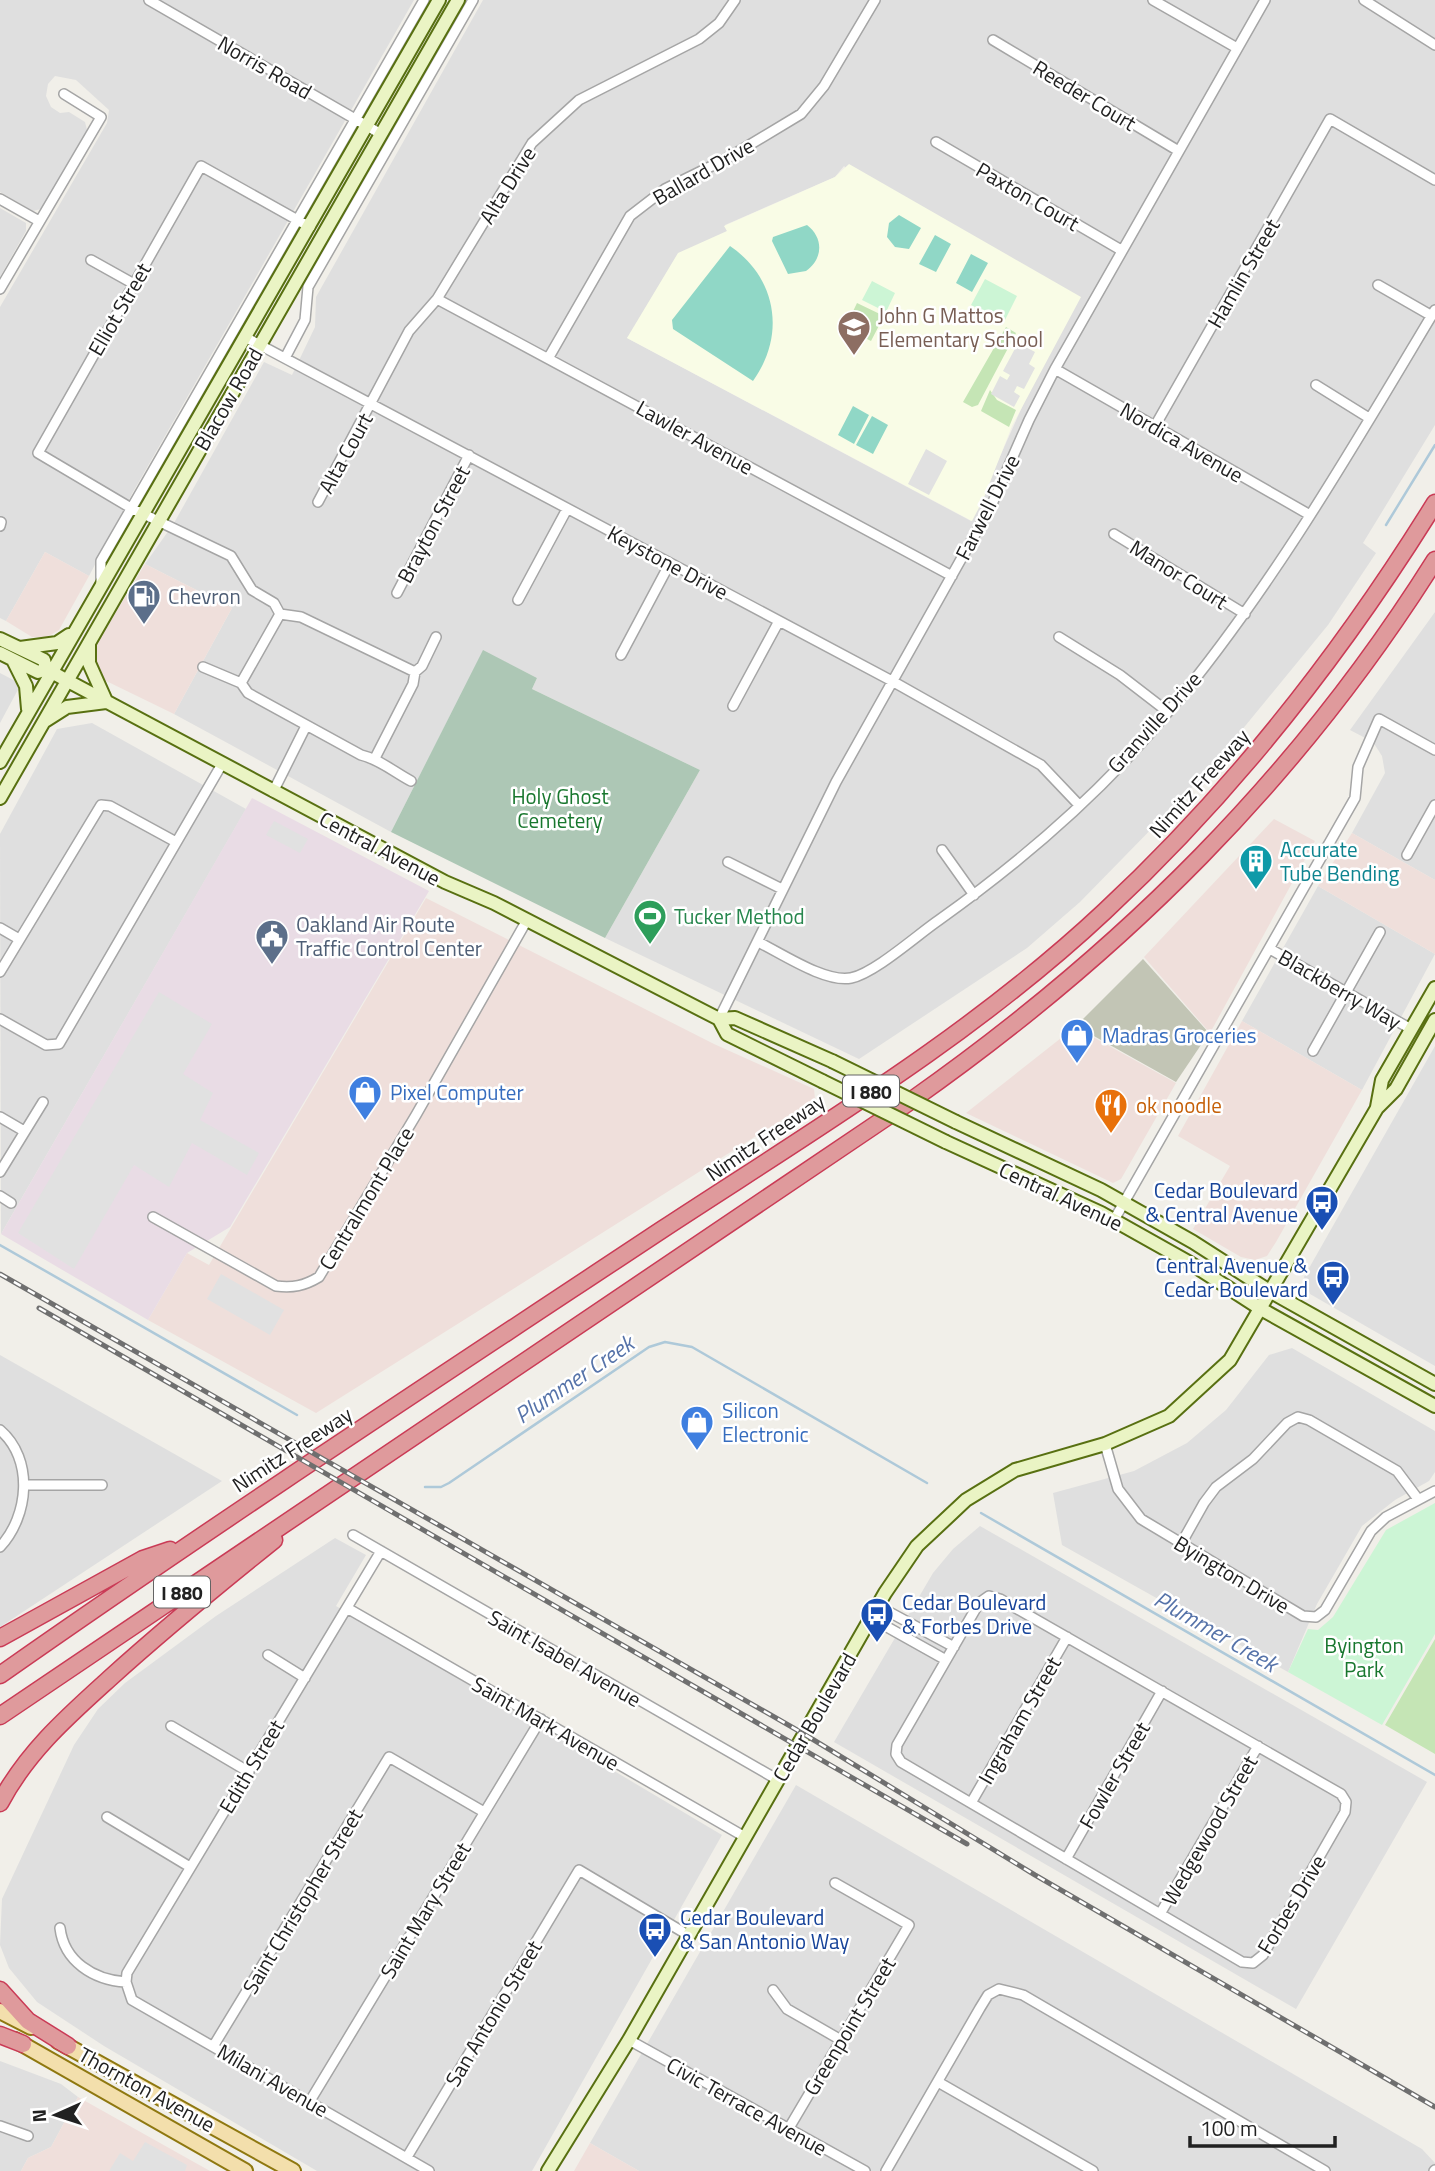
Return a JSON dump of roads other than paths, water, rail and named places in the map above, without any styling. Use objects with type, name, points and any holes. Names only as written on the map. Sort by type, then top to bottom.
[{"type":"highway","name":"Nimitz Freeway","points":[[0,1675],[186,1545],[832,1118],[1035,972],[1103,913],[1168,850],[1276,730],[1348,638],[1435,503]]},
{"type":"highway","name":"I 880","points":[[0,1716],[912,1100],[978,1054],[1054,994],[1188,873],[1253,804],[1372,654],[1435,560]]},
{"type":"highway","points":[[0,1803],[30,1755],[78,1707],[162,1630],[365,1468]]},
{"type":"highway","points":[[0,1638],[143,1559],[186,1545]]},
{"type":"highway","points":[[0,1990],[28,2021],[68,2046]]},
{"type":"highway","points":[[0,2033],[23,2044]]},
{"type":"main road","name":"Blacow Road","points":[[0,762],[48,670],[101,583],[136,511],[246,337],[304,223],[360,122],[439,0]]},
{"type":"main road","name":"Blacow Road","points":[[0,798],[458,0]]},
{"type":"main road","points":[[29,710],[26,686],[16,654],[57,643],[72,633]]},
{"type":"main road","name":"Central Avenue","points":[[0,639],[16,654]]},
{"type":"main road","points":[[41,725],[67,706],[107,702],[90,668],[89,641]]},
{"type":"main road","name":"Central Avenue","points":[[0,653],[44,660],[48,670],[425,872],[527,920],[719,1019],[735,1018],[832,1061],[1124,1203],[1193,1242],[1271,1292],[1435,1384]]},
{"type":"main road","name":"Cedar Boulevard","points":[[1377,1108],[1382,1080],[1435,988]]},
{"type":"main road","name":"Central Avenue","points":[[719,1019],[727,1034],[946,1142],[1114,1220],[1190,1263],[1261,1309],[1435,1406]]},
{"type":"main road","name":"Cedar Boulevard","points":[[548,2171],[629,2040],[878,1605],[917,1546],[966,1500],[1015,1470],[1105,1444],[1169,1416],[1230,1360],[1377,1108],[1396,1089],[1435,1020]]},
{"type":"main road","name":"Thornton Avenue","points":[[0,2011],[293,2171]]},
{"type":"main road","name":"Thornton Avenue","points":[[23,2044],[245,2171]]},
{"type":"street","name":"Norris Road","points":[[149,0],[381,134]]},
{"type":"street","points":[[409,0],[422,3]]},
{"type":"street","name":"Blacow Road","points":[[285,358],[305,320],[308,287],[473,0]]},
{"type":"street","name":"Alta Drive","points":[[371,404],[409,331],[437,299],[532,143],[579,100],[699,39],[719,23],[735,0]]},
{"type":"street","name":"Ballard Drive","points":[[549,358],[630,216],[665,189],[726,159],[801,114],[824,86],[875,0]]},
{"type":"street","points":[[1153,0],[1237,48]]},
{"type":"street","name":"Farwell Drive","points":[[719,1019],[836,782],[992,504],[1055,369],[1177,150],[1265,0]]},
{"type":"street","points":[[1364,0],[1435,45]]},
{"type":"street","name":"Blacow Road","points":[[360,122],[422,3]]},
{"type":"street","name":"Reeder Court","points":[[993,40],[1177,150]]},
{"type":"street","points":[[0,289],[101,117],[64,94]]},
{"type":"street","name":"Hamlin Street","points":[[1155,426],[1330,119],[1435,180]]},
{"type":"street","name":"Paxton Court","points":[[936,142],[1121,250]]},
{"type":"street","name":"Elliot Street","points":[[136,511],[38,453],[201,166],[304,223]]},
{"type":"street","points":[[0,199],[39,221]]},
{"type":"street","name":"Blacow Road","points":[[136,511],[304,223]]},
{"type":"street","points":[[91,260],[134,284]]},
{"type":"street","points":[[1378,285],[1433,313]]},
{"type":"street","name":"Lawler Avenue","points":[[437,299],[952,576]]},
{"type":"street","name":"Granville Drive","points":[[758,942],[824,974],[850,978],[872,967],[974,895],[1079,805],[1168,712],[1245,614],[1310,515],[1433,313]]},
{"type":"street","name":"Keystone Drive","points":[[246,337],[892,681],[1041,765],[1079,805]]},
{"type":"street","name":"Nordica Avenue","points":[[1055,369],[1310,515]]},
{"type":"street","points":[[1316,385],[1369,418]]},
{"type":"street","name":"Alta Court","points":[[318,502],[371,404]]},
{"type":"street","name":"Brayton Street","points":[[397,593],[469,455]]},
{"type":"street","points":[[518,600],[567,509]]},
{"type":"street","points":[[136,511],[231,556],[252,590],[274,604],[280,614]]},
{"type":"street","name":"Manor Court","points":[[1114,534],[1245,614]]},
{"type":"street","points":[[621,655],[670,563]]},
{"type":"street","points":[[280,614],[302,617],[415,672]]},
{"type":"street","points":[[241,683],[280,614]]},
{"type":"street","points":[[733,706],[779,621]]},
{"type":"street","points":[[375,758],[413,684],[415,672],[422,666],[436,637]]},
{"type":"street","points":[[1059,637],[1120,675],[1168,712]]},
{"type":"street","points":[[203,667],[241,683],[248,693],[361,755],[375,758],[383,766],[411,781]]},
{"type":"street","points":[[1114,1220],[1355,798],[1358,767],[1367,741],[1379,719],[1435,750]]},
{"type":"street","points":[[272,792],[306,726]]},
{"type":"street","points":[[0,1018],[46,1045],[59,1044],[222,764]]},
{"type":"street","points":[[0,972],[101,805],[110,806],[176,842]]},
{"type":"street","points":[[1407,855],[1435,805]]},
{"type":"street","points":[[942,850],[974,895]]},
{"type":"street","points":[[728,862],[782,889]]},
{"type":"street","name":"Centralmont Place","points":[[153,1217],[276,1286],[291,1288],[319,1278],[527,920]]},
{"type":"street","points":[[0,928],[19,939]]},
{"type":"street","points":[[1313,1051],[1380,932]]},
{"type":"street","name":"Blackberry Way","points":[[1270,949],[1411,1029]]},
{"type":"street","points":[[0,1172],[43,1102]]},
{"type":"street","points":[[0,1117],[24,1131]]},
{"type":"street","points":[[0,1196],[11,1202]]},
{"type":"street","points":[[1181,1544],[1216,1487],[1253,1459],[1287,1423],[1297,1417],[1309,1420],[1391,1467],[1418,1499]]},
{"type":"street","points":[[0,1430],[22,1460],[24,1485],[12,1533],[0,1547]]},
{"type":"street","name":"Byington Drive","points":[[1105,1444],[1118,1489],[1140,1519],[1303,1616],[1316,1617],[1325,1610],[1370,1531],[1386,1517],[1435,1491]]},
{"type":"street","points":[[24,1485],[102,1485]]},
{"type":"street","name":"Saint Isabel Avenue","points":[[353,1535],[778,1780]]},
{"type":"street","name":"Edith Street","points":[[125,1982],[127,1973],[381,1551]]},
{"type":"street","name":"Forbes Drive","points":[[989,1596],[1000,1599],[1341,1794],[1346,1802],[1345,1812],[1264,1955],[1254,1963],[1242,1962],[901,1762],[896,1754],[897,1745],[954,1647],[979,1603],[989,1596]]},
{"type":"street","points":[[878,1605],[954,1647]]},
{"type":"street","name":"Saint Mark Avenue","points":[[347,1608],[745,1837]]},
{"type":"street","points":[[871,1618],[946,1660]]},
{"type":"street","name":"Ingraham Street","points":[[971,1803],[1067,1637]]},
{"type":"street","points":[[268,1655],[305,1678]]},
{"type":"street","name":"Fowler Street","points":[[1066,1859],[1162,1691]]},
{"type":"street","name":"Saint Mary Street","points":[[310,2101],[541,1719]]},
{"type":"street","points":[[171,1726],[249,1772]]},
{"type":"street","name":"Wedgewood Street","points":[[1160,1914],[1258,1746]]},
{"type":"street","name":"Saint Christopher Street","points":[[214,2045],[390,1757],[484,1812]]},
{"type":"street","points":[[107,1817],[190,1867]]},
{"type":"street","name":"San Antonio Street","points":[[407,2157],[579,1870],[688,1935]]},
{"type":"street","name":"Greenpoint Street","points":[[789,2128],[909,1925],[835,1883]]},
{"type":"street","points":[[60,1928],[66,1954],[97,1976],[125,1982]]},
{"type":"street","name":"Milani Avenue","points":[[125,1982],[132,2000],[429,2171]]},
{"type":"street","points":[[886,2171],[988,1995],[999,1989],[1011,1990],[1325,2171]]},
{"type":"street","points":[[772,1990],[788,2009],[841,2040]]},
{"type":"street","name":"Civic Terrace Avenue","points":[[629,2040],[865,2171]]},
{"type":"street","points":[[938,2082],[1093,2171]]},
{"type":"street","points":[[0,2126],[29,2136]]},
{"type":"waterway","points":[[1386,525],[1435,445]]},
{"type":"waterway","name":"Plummer Creek","points":[[0,1245],[297,1415]]},
{"type":"waterway","name":"Plummer Creek","points":[[425,1487],[441,1487],[449,1483],[649,1347],[665,1342],[692,1347],[927,1483]]},
{"type":"waterway","name":"Plummer Creek","points":[[981,1513],[1435,1775]]},
{"type":"railway","points":[[0,1274],[804,1734],[1035,1875],[1435,2107]]},
{"type":"railway","points":[[39,1308],[967,1844]]},
{"type":"place","name":"John G Mattos Elementary School","points":[[854,357]]},
{"type":"place","name":"Chevron","points":[[144,626]]},
{"type":"place","name":"Accurate Tube Bending","points":[[1256,891]]},
{"type":"place","name":"Tucker Method","points":[[650,946]]},
{"type":"place","name":"Oakland Air Route Traffic Control Center","points":[[272,966]]},
{"type":"place","name":"Madras Groceries","points":[[1077,1065]]},
{"type":"place","name":"Pixel Computer","points":[[365,1122]]},
{"type":"place","name":"ok noodle","points":[[1111,1135]]},
{"type":"place","name":"Cedar Boulevard & Central Avenue","points":[[1322,1232]]},
{"type":"place","name":"Central Avenue & Cedar Boulevard","points":[[1333,1307]]},
{"type":"place","name":"Silicon Electronic","points":[[697,1452]]},
{"type":"place","name":"Cedar Boulevard & Forbes Drive","points":[[877,1644]]},
{"type":"place","name":"Cedar Boulevard & San Antonio Way","points":[[655,1959]]},
{"type":"park label","name":"Holy Ghost Cemetery","points":[[560,808]]},
{"type":"park label","name":"Byington Park","points":[[1364,1657]]}]
